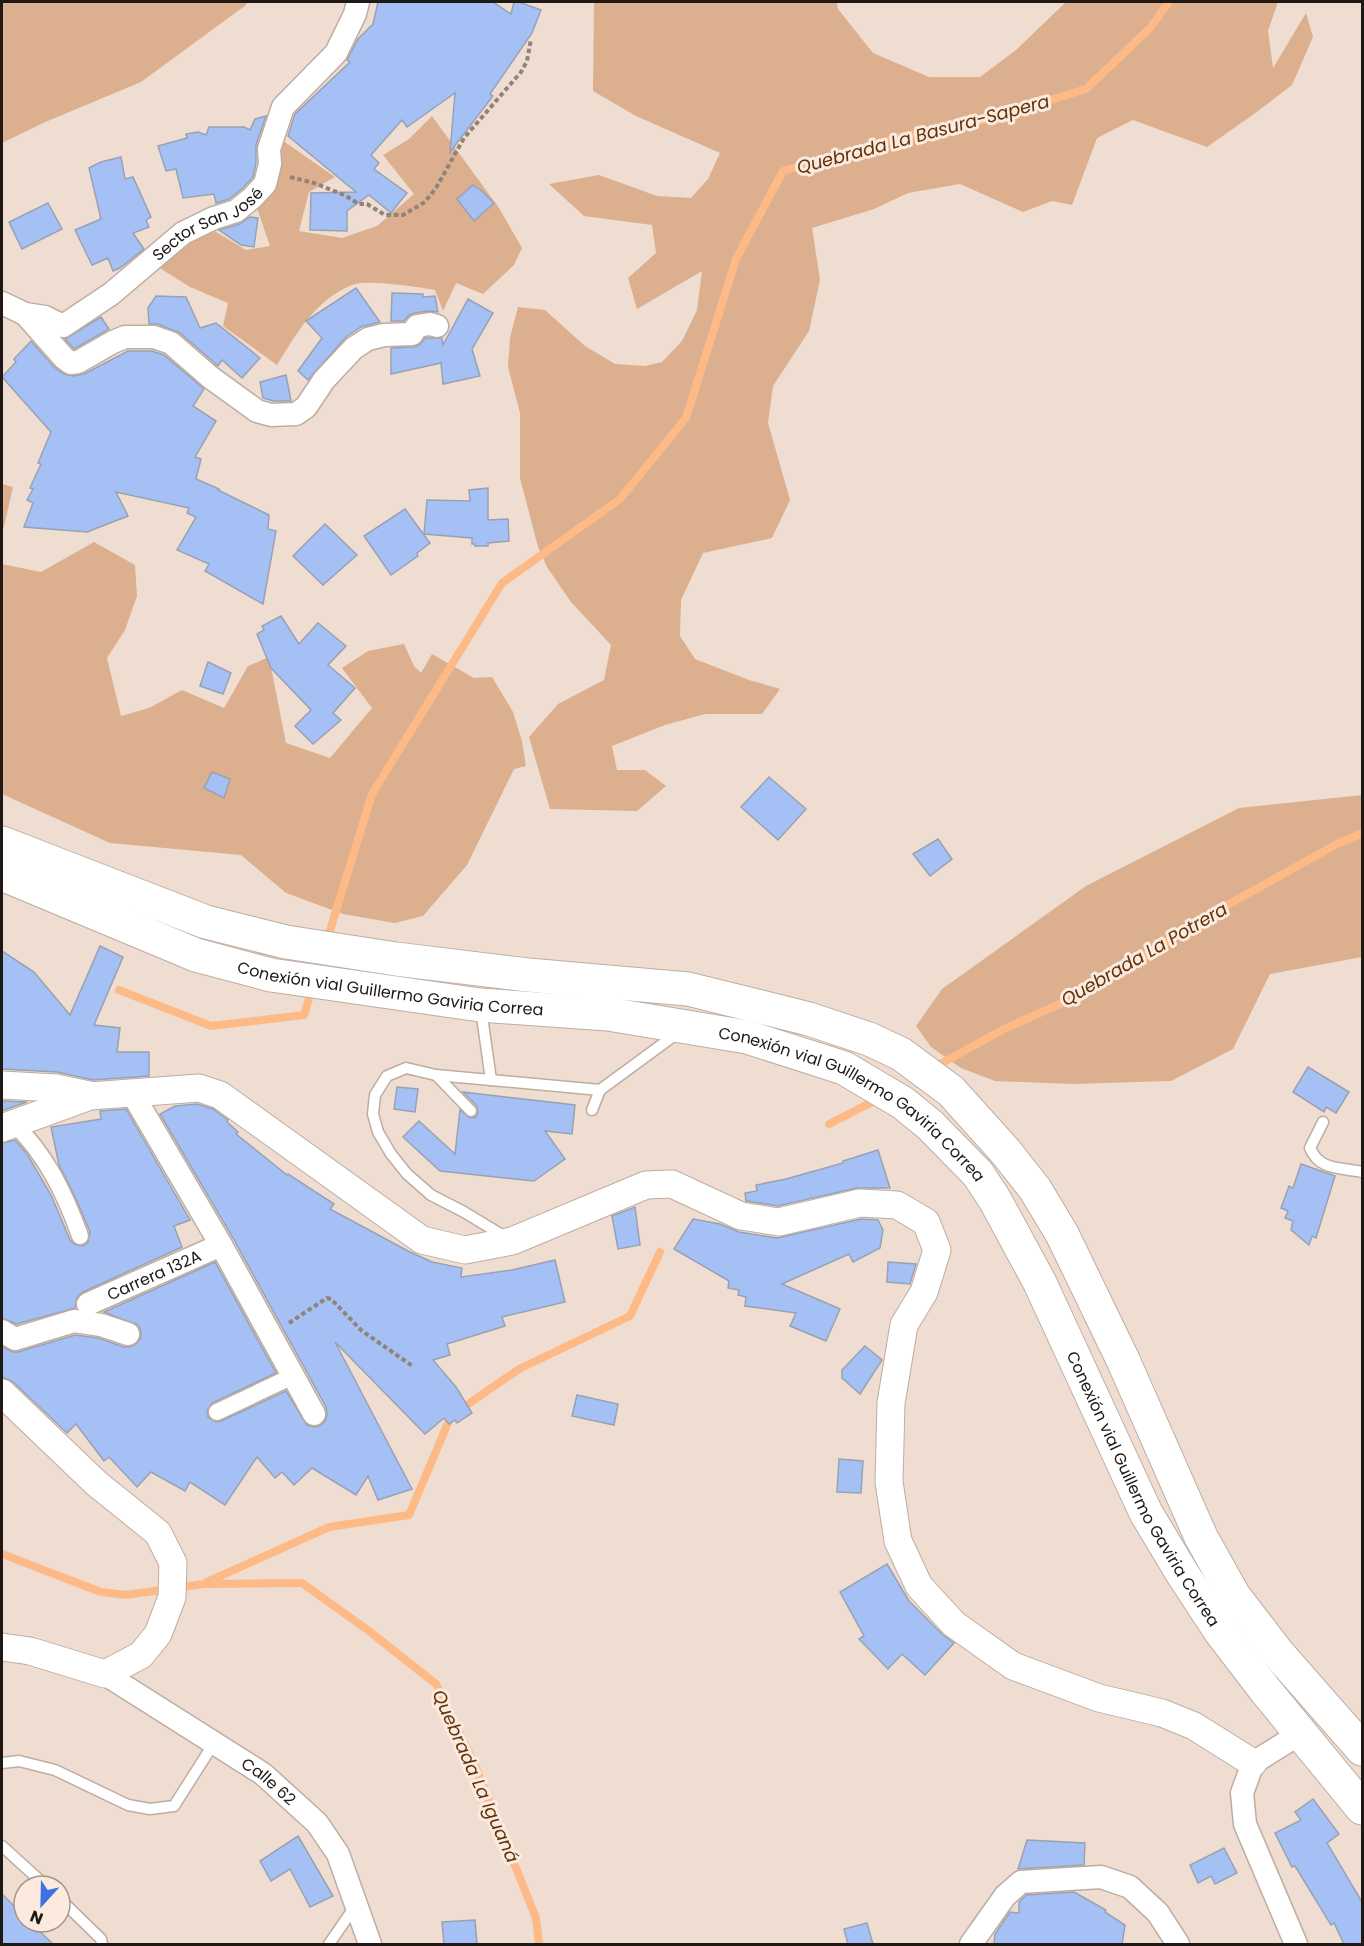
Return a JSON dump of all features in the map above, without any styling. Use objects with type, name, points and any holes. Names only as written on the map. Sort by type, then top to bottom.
[{"type":"highway","name":"Conexión vial Guillermo Gaviria Correa","points":[[2,843],[206,922],[286,942],[396,959],[528,975],[688,990],[809,1019],[869,1039],[901,1054],[951,1091],[1005,1151],[1035,1189],[1062,1234],[1123,1359],[1201,1537],[1234,1596],[1276,1652],[1362,1749]]},
{"type":"highway","name":"Conexión vial Guillermo Gaviria Correa","points":[[2,874],[196,955],[271,975],[480,1005],[608,1014],[747,1037],[844,1068],[903,1103],[930,1125],[978,1174],[995,1200],[1040,1283],[1146,1513],[1182,1574],[1220,1631],[1362,1808]]},
{"type":"street","name":"Sector San José","points":[[2,303],[25,314],[45,317],[63,326],[111,294],[183,232],[236,211],[252,198],[265,183],[270,164],[269,149],[283,107],[336,53],[356,14],[358,2]]},
{"type":"street","points":[[25,314],[71,363],[78,362],[125,338],[154,337],[171,343],[210,377],[248,405],[257,411],[271,415],[296,414],[306,407],[324,381],[354,348],[368,339],[384,335],[412,334],[417,326],[430,324],[437,326]]},
{"type":"street","points":[[2,1085],[56,1088],[90,1096]]},
{"type":"street","points":[[7,1126],[90,1096],[199,1088],[220,1095],[422,1240],[465,1251],[512,1241],[646,1185],[672,1184],[741,1216],[779,1222],[860,1203],[897,1205],[926,1222],[937,1250],[924,1292],[904,1325],[891,1403],[889,1482],[898,1542],[919,1586],[954,1624],[1013,1666],[1099,1698],[1162,1713],[1224,1743],[1253,1763]]},
{"type":"street","points":[[132,1093],[221,1245],[314,1414]]},
{"type":"street","points":[[7,1126],[32,1141],[51,1170],[80,1236]]},
{"type":"street","name":"Carrera 132A","points":[[88,1304],[221,1245]]},
{"type":"street","points":[[2,1331],[15,1339],[74,1321],[101,1324],[128,1334]]},
{"type":"street","points":[[217,1412],[293,1376]]},
{"type":"street","points":[[2,1393],[96,1483],[158,1533],[173,1563],[172,1597],[158,1634],[141,1655],[105,1674],[30,1651],[2,1647]]},
{"type":"street","name":"Calle 62","points":[[105,1674],[263,1774],[316,1823],[339,1854],[370,1944]]},
{"type":"street","points":[[1296,1944],[1245,1824],[1242,1793],[1253,1763],[1301,1733]]},
{"type":"street","points":[[971,1944],[1005,1896],[1022,1882],[1101,1877],[1130,1887],[1158,1913],[1178,1944]]},
{"type":"lane","points":[[480,1005],[491,1080]]},
{"type":"lane","points":[[592,1110],[600,1090],[687,1026]]},
{"type":"lane","points":[[512,1241],[464,1212],[431,1196],[407,1174],[391,1154],[378,1132],[373,1114],[375,1095],[387,1076],[406,1068],[436,1076],[600,1090]]},
{"type":"lane","points":[[436,1076],[471,1111]]},
{"type":"lane","points":[[1323,1122],[1310,1148],[1314,1158],[1322,1164],[1362,1172]]},
{"type":"lane","points":[[2,1763],[19,1761],[55,1770],[128,1805],[150,1809],[174,1806],[214,1743]]},
{"type":"lane","points":[[2,1846],[33,1874]]},
{"type":"lane","points":[[329,1944],[357,1905]]},
{"type":"lane","points":[[72,1911],[101,1939],[102,1944]]},
{"type":"path","points":[[268,172],[314,183],[344,195],[359,204],[367,204],[385,215],[403,215],[425,202],[436,188],[465,138],[521,72],[527,61],[531,39]]},
{"type":"path","points":[[270,1335],[327,1298],[331,1299],[362,1331],[414,1366]]},
{"type":"shaded area","points":[[2,2],[247,2],[141,82],[43,123],[2,143]]},
{"type":"shaded area","points":[[594,2],[837,2],[838,9],[873,53],[929,77],[980,77],[1016,50],[1066,2],[1278,2],[1268,31],[1273,68],[1306,13],[1313,37],[1292,85],[1207,147],[1133,120],[1097,138],[1072,205],[1052,201],[1023,212],[960,184],[908,193],[874,209],[812,228],[820,280],[809,331],[773,386],[768,423],[790,500],[772,538],[703,553],[681,600],[680,636],[695,659],[749,680],[780,689],[762,714],[705,714],[665,725],[612,746],[617,770],[645,770],[666,786],[637,811],[550,809],[529,737],[558,704],[604,680],[611,645],[571,602],[547,567],[538,547],[520,478],[520,413],[508,367],[510,338],[518,307],[545,310],[585,346],[615,364],[645,366],[662,362],[682,341],[697,310],[702,271],[637,309],[628,278],[656,253],[652,225],[584,216],[549,184],[599,175],[657,196],[691,198],[708,179],[720,153],[636,116],[593,91]]},
{"type":"shaded area","points":[[432,116],[499,208],[522,248],[514,265],[483,294],[456,283],[443,311],[435,290],[380,283],[352,285],[339,291],[317,308],[277,365],[223,326],[228,303],[190,287],[155,265],[211,229],[246,250],[270,246],[257,208],[282,140],[335,177],[309,192],[299,231],[342,238],[377,226],[414,194],[383,155],[409,139]]},
{"type":"shaded area","points":[[2,484],[13,487],[2,535]]},
{"type":"shaded area","points":[[94,542],[135,565],[137,596],[125,630],[107,658],[121,716],[149,708],[182,690],[224,708],[248,666],[269,657],[286,743],[330,758],[372,708],[342,668],[368,651],[404,644],[414,666],[421,673],[432,654],[474,678],[492,677],[513,712],[522,741],[526,766],[514,769],[467,865],[423,916],[395,923],[343,914],[286,893],[241,855],[110,843],[2,794],[2,564],[41,572]]},
{"type":"shaded area","points":[[1362,795],[1362,957],[1270,974],[1233,1049],[1171,1081],[1072,1084],[995,1081],[961,1068],[931,1047],[916,1026],[942,989],[1086,886],[1239,808]]},
{"type":"building","points":[[378,2],[493,2],[511,14],[514,2],[519,2],[541,10],[532,33],[490,94],[493,96],[450,152],[455,93],[407,127],[402,120],[371,155],[379,163],[374,169],[407,193],[391,213],[369,195],[347,211],[347,231],[310,230],[311,193],[356,192],[288,136],[295,114],[350,62],[347,60],[358,39],[373,24]]},
{"type":"building","points":[[266,116],[256,145],[253,177],[243,188],[229,199],[216,203],[214,194],[183,198],[176,169],[166,171],[158,146],[187,138],[186,134],[198,132],[206,135],[209,127],[244,127],[250,130],[255,119]]},
{"type":"building","points":[[121,157],[125,179],[133,177],[151,217],[146,220],[149,227],[133,233],[144,249],[113,271],[108,258],[92,265],[75,230],[101,219],[89,168]]},
{"type":"building","points":[[473,185],[494,203],[474,221],[457,199]]},
{"type":"building","points":[[48,203],[62,229],[22,249],[9,222]]},
{"type":"building","points":[[250,217],[258,218],[254,247],[241,245],[219,230],[240,224]]},
{"type":"building","points":[[356,288],[380,322],[361,327],[346,337],[308,380],[298,371],[322,338],[306,321]]},
{"type":"building","points":[[392,293],[423,294],[423,297],[435,296],[438,312],[415,313],[409,315],[404,321],[391,321]]},
{"type":"building","points":[[156,296],[186,297],[200,328],[216,323],[260,358],[242,378],[222,360],[218,366],[180,333],[158,324],[149,324],[148,308]]},
{"type":"building","points":[[468,299],[493,313],[472,349],[480,376],[443,384],[441,363],[391,374],[391,348],[413,347],[419,345],[425,338],[442,338],[443,345]]},
{"type":"building","points":[[101,317],[109,329],[74,349],[65,339]]},
{"type":"building","points":[[31,341],[54,367],[64,374],[73,376],[84,374],[128,351],[152,351],[164,355],[204,389],[193,406],[216,421],[195,457],[201,459],[196,479],[269,515],[268,529],[276,531],[263,604],[205,571],[209,564],[177,550],[196,517],[187,513],[189,508],[116,492],[128,516],[88,532],[24,527],[33,503],[27,500],[33,489],[30,488],[41,464],[38,463],[51,432],[2,377],[16,362],[14,359]]},
{"type":"building","points":[[286,375],[291,401],[273,401],[263,398],[260,382]]},
{"type":"building","points":[[488,488],[488,520],[508,519],[509,541],[488,543],[488,546],[475,546],[472,544],[472,538],[424,534],[427,500],[470,501],[469,490]]},
{"type":"building","points":[[405,509],[430,543],[417,553],[418,556],[391,575],[364,536]]},
{"type":"building","points":[[325,524],[357,555],[323,585],[293,556]]},
{"type":"building","points":[[281,616],[299,644],[318,623],[346,646],[328,665],[355,688],[333,713],[341,720],[313,744],[295,726],[311,710],[271,668],[257,634],[264,630],[262,626]]},
{"type":"building","points":[[208,662],[231,673],[223,694],[200,686]]},
{"type":"building","points":[[212,772],[230,779],[224,798],[204,788]]},
{"type":"building","points":[[769,777],[806,809],[778,840],[741,807]]},
{"type":"building","points":[[938,839],[952,859],[930,876],[913,854]]},
{"type":"building","points":[[100,946],[123,957],[94,1025],[120,1028],[117,1052],[149,1052],[149,1076],[93,1080],[57,1072],[2,1069],[2,951],[34,972],[70,1015]]},
{"type":"building","points":[[1308,1067],[1349,1092],[1336,1113],[1326,1107],[1324,1112],[1293,1092]]},
{"type":"building","points":[[397,1087],[418,1089],[415,1112],[394,1109]]},
{"type":"building","points":[[463,1092],[575,1105],[572,1134],[545,1131],[565,1159],[534,1181],[440,1171],[403,1137],[419,1121],[455,1154],[460,1110],[470,1118],[476,1117],[478,1112],[477,1106]]},
{"type":"building","points":[[2,1101],[27,1102],[2,1111]]},
{"type":"building","points":[[197,1104],[213,1109],[228,1120],[227,1122],[238,1132],[236,1134],[287,1175],[334,1204],[330,1209],[432,1262],[462,1268],[461,1277],[512,1270],[555,1260],[565,1302],[502,1317],[505,1326],[447,1344],[450,1355],[433,1360],[456,1387],[472,1413],[457,1423],[455,1420],[449,1424],[444,1418],[425,1434],[335,1342],[412,1489],[378,1500],[368,1476],[356,1495],[312,1468],[294,1485],[282,1472],[275,1478],[257,1457],[225,1505],[190,1482],[185,1491],[151,1472],[137,1487],[109,1457],[104,1461],[76,1424],[67,1433],[13,1382],[2,1377],[2,1347],[18,1352],[75,1335],[98,1338],[124,1347],[136,1344],[141,1338],[138,1325],[104,1312],[215,1262],[276,1373],[212,1403],[207,1411],[208,1417],[216,1422],[221,1421],[286,1391],[307,1425],[314,1427],[325,1421],[326,1407],[233,1238],[160,1114],[175,1106]]},
{"type":"building","points":[[126,1109],[190,1220],[174,1226],[182,1247],[83,1292],[77,1297],[75,1308],[17,1324],[2,1318],[2,1143],[15,1140],[27,1154],[51,1195],[70,1240],[74,1244],[83,1246],[88,1242],[90,1232],[59,1165],[51,1127],[101,1119],[100,1111]]},
{"type":"building","points":[[878,1150],[890,1188],[857,1188],[778,1206],[746,1201],[745,1193],[757,1191],[756,1185],[843,1163],[843,1161]]},
{"type":"building","points":[[1301,1164],[1335,1176],[1316,1238],[1312,1236],[1309,1245],[1291,1230],[1293,1221],[1285,1218],[1288,1211],[1281,1208],[1289,1186],[1293,1188]]},
{"type":"building","points":[[635,1207],[640,1245],[618,1249],[612,1216]]},
{"type":"building","points":[[693,1219],[720,1224],[739,1232],[777,1238],[861,1219],[878,1220],[883,1230],[880,1248],[853,1262],[849,1254],[782,1284],[840,1309],[826,1341],[790,1326],[796,1313],[745,1306],[746,1297],[738,1295],[739,1290],[728,1288],[729,1281],[674,1249]]},
{"type":"building","points":[[888,1262],[916,1264],[910,1284],[887,1282]]},
{"type":"building","points":[[865,1346],[882,1360],[860,1394],[842,1378],[842,1370]]},
{"type":"building","points":[[577,1395],[618,1404],[614,1425],[572,1416]]},
{"type":"building","points":[[839,1459],[863,1461],[861,1493],[837,1492]]},
{"type":"building","points":[[887,1564],[909,1601],[954,1643],[925,1675],[902,1654],[888,1669],[859,1639],[864,1636],[840,1592]]},
{"type":"building","points":[[1313,1799],[1339,1834],[1327,1843],[1362,1902],[1362,1944],[1344,1944],[1334,1923],[1331,1925],[1295,1866],[1292,1867],[1275,1833],[1301,1820],[1295,1812]]},
{"type":"building","points":[[298,1836],[333,1896],[310,1907],[290,1869],[271,1881],[260,1861]]},
{"type":"building","points":[[1027,1840],[1085,1843],[1084,1865],[1018,1869]]},
{"type":"building","points":[[1224,1848],[1237,1873],[1215,1884],[1211,1876],[1198,1883],[1190,1865]]},
{"type":"building","points":[[1074,1892],[1106,1910],[1105,1912],[1125,1925],[1122,1944],[994,1944],[995,1934],[1010,1912],[1019,1913],[1019,1902],[1026,1895]]},
{"type":"building","points":[[2,1894],[12,1904],[12,1934],[43,1934],[53,1944],[2,1944]]},
{"type":"building","points":[[475,1920],[477,1944],[444,1944],[442,1922]]},
{"type":"building","points":[[867,1923],[873,1944],[848,1944],[844,1929]]},
{"type":"waterway","name":"Quebrada La Basura-Sapera","points":[[327,940],[372,794],[502,583],[620,499],[686,418],[736,259],[783,171],[897,138],[992,118],[1086,89],[1150,28],[1169,2]]},
{"type":"waterway","name":"Quebrada La Potrera","points":[[933,1068],[1004,1029],[1087,992],[1215,912],[1337,844],[1362,833]]},
{"type":"waterway","name":"Quebrada La Basura-Sapera","points":[[119,990],[211,1026],[304,1015],[312,989]]},
{"type":"waterway","name":"Quebrada La Potrera","points":[[829,1124],[878,1099]]},
{"type":"waterway","points":[[207,1582],[329,1527],[409,1515],[451,1416],[519,1369],[630,1316],[660,1252]]},
{"type":"waterway","name":"Quebrada La Iguaná","points":[[2,1554],[101,1592],[126,1595],[204,1584],[302,1583],[369,1631],[436,1684],[474,1763],[536,1918],[539,1944]]}]
